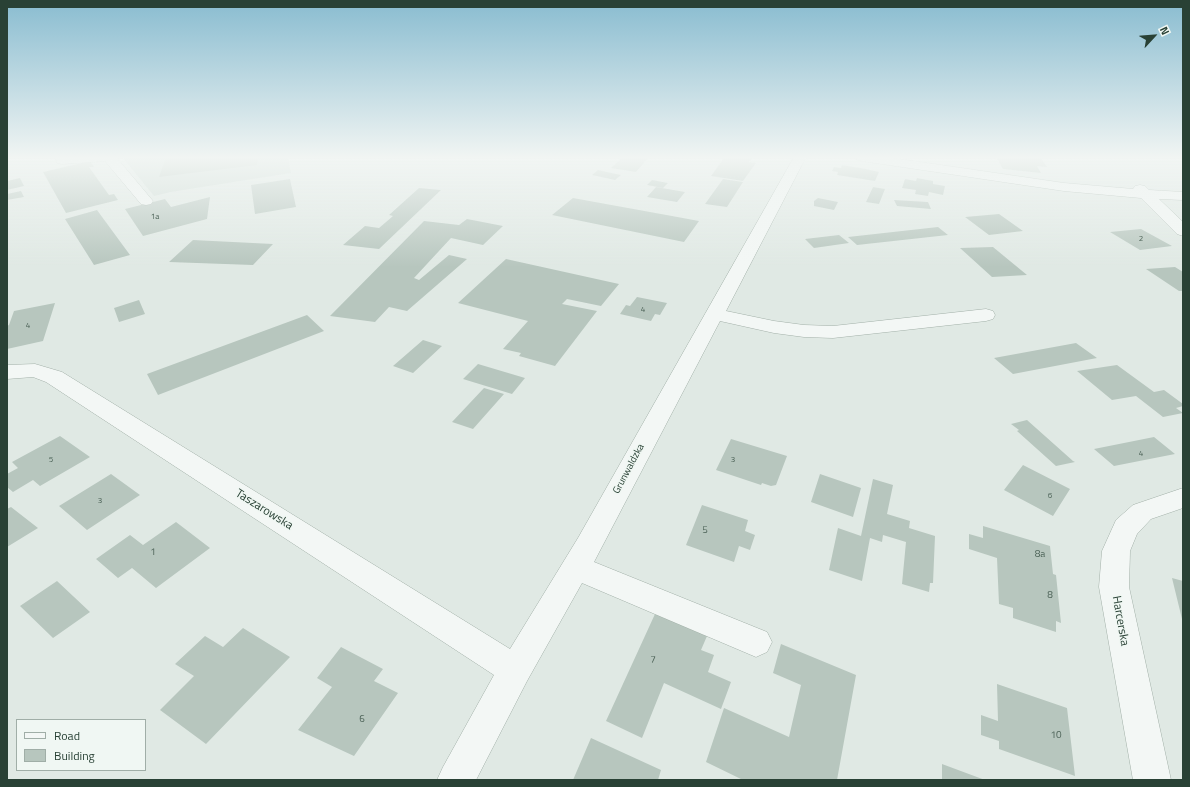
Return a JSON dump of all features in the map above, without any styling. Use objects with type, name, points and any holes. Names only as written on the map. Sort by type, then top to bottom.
[{"type":"street","points":[[140,194],[146,201]]},
{"type":"street","name":"Grunwaldzka","points":[[456,780],[515,670],[575,567],[780,194]]},
{"type":"street","points":[[1145,194],[1183,196]]},
{"type":"street","points":[[1145,194],[1183,231]]},
{"type":"street","points":[[713,314],[781,328],[804,331],[833,332],[986,315]]},
{"type":"street","name":"Taszarowska","points":[[7,372],[35,370],[54,377],[515,670]]},
{"type":"street","name":"Harcerska","points":[[1152,780],[1114,587],[1116,552],[1126,528],[1142,512],[1183,498]]},
{"type":"street","points":[[575,567],[756,642]]},
{"type":"shaded area","points":[[152,194],[164,194],[154,196]]},
{"type":"building","points":[[7,194],[22,194],[24,197],[7,200]]},
{"type":"building","points":[[55,194],[114,194],[118,200],[66,213]]},
{"type":"building","points":[[252,194],[293,194],[296,207],[255,214]]},
{"type":"building","points":[[413,194],[437,194],[379,249],[343,245],[365,226],[379,228],[393,216],[389,215]]},
{"type":"building","points":[[650,194],[684,194],[677,202],[647,197]]},
{"type":"building","points":[[712,194],[735,194],[727,207],[705,204]]},
{"type":"building","points":[[870,194],[883,194],[879,204],[866,202]]},
{"type":"building","points":[[915,194],[929,194],[928,196]]},
{"type":"building","points":[[210,197],[207,219],[143,236],[125,209],[165,199],[171,207]]},
{"type":"building","points":[[573,198],[699,221],[684,242],[552,215]]},
{"type":"building","points":[[818,198],[838,202],[834,210],[814,206],[814,201]]},
{"type":"building","points":[[894,200],[928,202],[931,209],[897,206]]},
{"type":"building","points":[[97,210],[130,255],[94,265],[65,219]]},
{"type":"building","points":[[999,214],[1023,231],[989,235],[965,217]]},
{"type":"building","points":[[467,219],[503,226],[483,245],[451,238],[414,278],[419,280],[449,255],[467,259],[407,311],[389,307],[375,322],[330,316],[424,221],[459,225]]},
{"type":"building","points":[[938,227],[948,235],[857,245],[848,237]]},
{"type":"building","points":[[1141,229],[1172,246],[1140,250],[1110,232]]},
{"type":"building","points":[[839,235],[849,243],[814,248],[805,239]]},
{"type":"building","points":[[193,240],[273,244],[253,265],[169,262]]},
{"type":"building","points":[[993,247],[1027,275],[992,277],[960,248]]},
{"type":"building","points":[[506,259],[619,284],[601,306],[567,299],[562,304],[597,311],[555,366],[519,356],[521,353],[503,349],[528,321],[458,303]]},
{"type":"building","points":[[1175,267],[1183,272],[1183,291],[1179,291],[1146,269]]},
{"type":"building","points":[[637,297],[667,303],[660,315],[655,314],[651,321],[620,314],[626,305],[630,306]]},
{"type":"building","points":[[139,300],[145,314],[119,322],[114,308]]},
{"type":"building","points":[[55,303],[43,341],[7,349],[7,326],[9,325],[14,311]]},
{"type":"building","points":[[307,315],[324,331],[158,395],[147,374]]},
{"type":"building","points":[[423,340],[442,346],[413,373],[393,366]]},
{"type":"building","points":[[1076,343],[1097,358],[1013,374],[994,358]]},
{"type":"building","points":[[478,364],[525,378],[512,394],[463,379]]},
{"type":"building","points":[[1117,365],[1154,392],[1164,390],[1183,404],[1183,406],[1176,408],[1183,413],[1163,417],[1136,396],[1112,400],[1077,371]]},
{"type":"building","points":[[484,388],[504,394],[473,429],[452,422]]},
{"type":"building","points":[[1027,420],[1075,462],[1056,466],[1011,424]]},
{"type":"building","points":[[60,436],[90,457],[40,486],[33,480],[13,492],[7,487],[7,474],[18,468],[12,462]]},
{"type":"building","points":[[1154,437],[1175,454],[1114,466],[1094,449]]},
{"type":"building","points":[[731,439],[787,456],[776,485],[771,486],[762,483],[761,485],[716,470]]},
{"type":"building","points":[[1023,465],[1070,489],[1053,516],[1004,490]]},
{"type":"building","points":[[111,474],[140,495],[87,530],[59,506]]},
{"type":"building","points":[[820,474],[861,488],[853,517],[811,502]]},
{"type":"building","points":[[873,479],[893,485],[887,514],[910,521],[909,528],[935,536],[933,583],[930,583],[929,592],[902,584],[906,542],[883,535],[882,542],[870,538],[862,581],[829,570],[838,528],[861,536]]},
{"type":"building","points":[[702,505],[748,520],[745,531],[755,535],[750,550],[739,546],[734,562],[686,545]]},
{"type":"building","points":[[11,507],[38,528],[7,547],[7,509]]},
{"type":"building","points":[[176,522],[210,548],[156,588],[132,568],[118,578],[96,559],[130,535],[143,545]]},
{"type":"building","points":[[983,526],[1050,546],[1053,574],[1056,575],[1061,623],[1056,621],[1056,632],[1013,618],[1013,608],[999,604],[997,558],[969,549],[969,534],[983,538]]},
{"type":"building","points":[[1172,578],[1183,581],[1183,619],[1182,619]]},
{"type":"building","points":[[57,581],[90,612],[53,638],[20,606]]},
{"type":"building","points":[[655,614],[707,636],[701,650],[714,655],[708,672],[731,682],[721,709],[664,683],[642,738],[606,721]]},
{"type":"building","points":[[243,628],[290,657],[206,744],[160,710],[194,676],[175,664],[205,636],[223,647]]},
{"type":"building","points":[[781,644],[856,675],[837,780],[743,780],[706,762],[724,708],[789,737],[801,685],[773,673]]},
{"type":"building","points":[[341,647],[383,669],[374,681],[398,693],[354,756],[298,730],[332,687],[317,678]]},
{"type":"building","points":[[997,684],[1067,708],[1075,776],[999,749],[999,741],[981,735],[981,715],[998,721]]},
{"type":"building","points":[[591,738],[661,770],[658,780],[573,780]]},
{"type":"building","points":[[942,764],[985,780],[942,780]]}]
